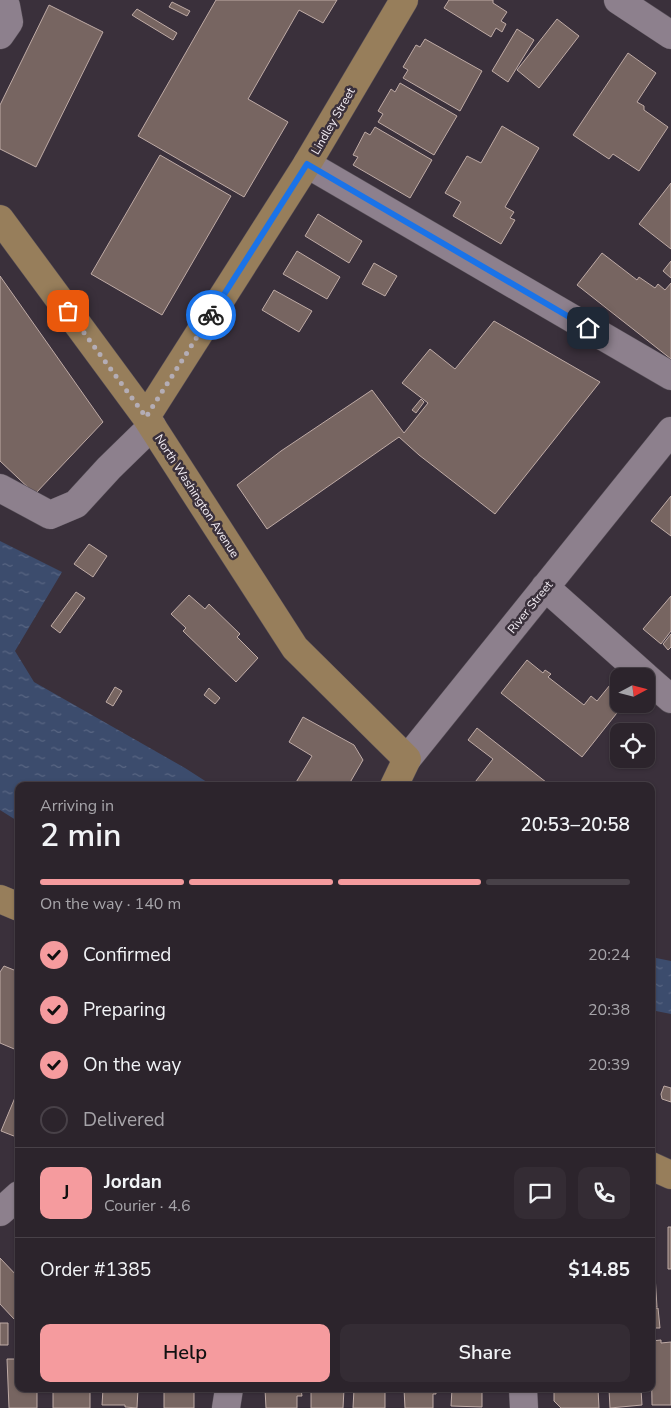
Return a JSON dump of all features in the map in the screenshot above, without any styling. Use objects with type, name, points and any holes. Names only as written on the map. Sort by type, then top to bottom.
[{"type":"main road","name":"Lindley Street","points":[[149,422],[307,164],[404,0]]},
{"type":"main road","name":"North Washington Avenue","points":[[0,220],[149,422],[295,648],[408,759]]},
{"type":"main road","name":"River Street","points":[[396,782],[408,759]]},
{"type":"main road","points":[[0,899],[15,905]]},
{"type":"main road","points":[[655,1168],[671,1175]]},
{"type":"street","points":[[618,0],[671,35]]},
{"type":"street","points":[[0,35],[9,22],[4,5]]},
{"type":"street","points":[[307,164],[671,376]]},
{"type":"street","points":[[0,488],[50,515],[76,504],[149,422]]},
{"type":"street","name":"River Street","points":[[408,759],[671,431]]},
{"type":"street","points":[[545,587],[636,668]]},
{"type":"street","points":[[655,685],[671,699]]},
{"type":"street","points":[[0,1212],[15,1199]]},
{"type":"street","points":[[226,1408],[229,1392]]},
{"type":"street","points":[[523,1392],[524,1408]]},
{"type":"water","points":[[0,541],[62,572],[15,651],[34,682],[207,782],[15,782],[15,819],[0,810]]},
{"type":"water","points":[[655,958],[671,961],[671,1014],[655,1011]]},
{"type":"building","points":[[216,0],[337,0],[323,23],[299,10],[248,99],[288,122],[244,197],[138,136]]},
{"type":"building","points":[[449,0],[493,0],[493,3],[507,12],[501,21],[506,24],[502,32],[496,28],[491,37],[444,8]]},
{"type":"building","points":[[172,2],[190,11],[187,16],[169,7]]},
{"type":"building","points":[[49,5],[103,32],[36,167],[0,149],[0,105]]},
{"type":"building","points":[[137,9],[177,33],[173,40],[132,15]]},
{"type":"building","points":[[557,19],[579,36],[539,88],[517,70]]},
{"type":"building","points":[[517,29],[534,40],[508,82],[492,71]]},
{"type":"building","points":[[425,39],[482,71],[460,111],[403,78],[408,70],[403,67],[416,45],[420,47]]},
{"type":"building","points":[[628,53],[656,73],[637,102],[644,106],[644,110],[668,127],[639,171],[613,154],[609,159],[573,135]]},
{"type":"building","points":[[400,83],[457,116],[434,155],[378,122],[383,114],[378,111],[391,89],[395,92]]},
{"type":"building","points":[[502,126],[539,148],[505,207],[514,212],[510,218],[515,220],[501,244],[453,216],[461,202],[445,193],[467,156],[481,163]]},
{"type":"building","points":[[375,127],[432,160],[410,198],[353,165],[358,157],[353,155],[365,132],[370,135]]},
{"type":"building","points":[[160,155],[231,196],[162,315],[91,274]]},
{"type":"building","points":[[671,183],[671,249],[639,224]]},
{"type":"building","points":[[318,214],[362,241],[349,263],[305,236]]},
{"type":"building","points":[[297,251],[340,277],[327,299],[283,274]]},
{"type":"building","points":[[602,253],[637,280],[639,277],[655,288],[658,284],[665,290],[671,283],[671,359],[577,285]]},
{"type":"building","points":[[671,261],[671,278],[663,271]]},
{"type":"building","points":[[374,263],[397,276],[385,296],[362,284]]},
{"type":"building","points":[[0,276],[103,422],[35,494],[0,461]]},
{"type":"building","points":[[274,290],[312,311],[299,332],[262,310]]},
{"type":"building","points":[[494,321],[600,382],[495,514],[419,455],[399,437],[267,529],[237,485],[281,451],[372,390],[404,433],[428,403],[402,383],[430,349],[455,369]]},
{"type":"building","points":[[421,399],[424,402],[416,413],[412,410]]},
{"type":"building","points":[[671,496],[671,536],[651,521]]},
{"type":"building","points":[[89,544],[107,556],[93,577],[74,564]]},
{"type":"building","points":[[76,592],[85,598],[60,633],[51,626]]},
{"type":"building","points":[[189,595],[205,609],[209,604],[240,634],[237,637],[258,658],[236,682],[183,631],[186,628],[171,614]]},
{"type":"building","points":[[671,596],[671,631],[661,644],[643,629]]},
{"type":"building","points":[[671,634],[671,647],[668,650],[663,644]]},
{"type":"building","points":[[527,660],[543,673],[545,670],[551,674],[548,677],[584,705],[591,696],[597,701],[610,685],[610,713],[617,713],[582,757],[501,693]]},
{"type":"building","points":[[115,687],[122,691],[113,706],[106,702]]},
{"type":"building","points":[[209,688],[220,698],[215,704],[204,695]]},
{"type":"building","points":[[303,717],[354,745],[363,760],[350,782],[296,782],[312,756],[289,742]]},
{"type":"building","points":[[477,728],[546,782],[475,782],[493,759],[468,740]]},
{"type":"building","points":[[4,966],[15,970],[15,1049],[0,1043],[0,972]]},
{"type":"building","points":[[664,1086],[671,1088],[671,1102],[662,1099],[661,1094]]},
{"type":"building","points":[[15,1098],[15,1136],[1,1131]]},
{"type":"building","points":[[668,1227],[671,1227],[671,1269],[668,1269]]},
{"type":"building","points":[[0,1258],[15,1274],[14,1319],[0,1304]]},
{"type":"building","points":[[655,1275],[657,1307],[655,1307]]},
{"type":"building","points":[[655,1308],[658,1308],[660,1328],[655,1328]]},
{"type":"building","points":[[0,1323],[8,1323],[8,1345],[0,1345]]},
{"type":"building","points":[[661,1340],[661,1343],[671,1342],[671,1405],[652,1405],[652,1392],[655,1392],[655,1341]]},
{"type":"building","points":[[7,1359],[15,1359],[15,1392],[37,1392],[37,1408],[9,1408]]},
{"type":"building","points":[[53,1392],[90,1392],[90,1408],[53,1408]]},
{"type":"building","points":[[103,1392],[138,1392],[137,1408],[125,1407],[125,1405],[102,1405]]},
{"type":"building","points":[[164,1392],[194,1392],[194,1408],[164,1408]]},
{"type":"building","points":[[265,1392],[301,1392],[302,1396],[297,1396],[297,1408],[266,1408]]},
{"type":"building","points":[[311,1392],[344,1392],[343,1408],[311,1408]]},
{"type":"building","points":[[354,1392],[385,1392],[385,1408],[353,1408]]},
{"type":"building","points":[[404,1392],[436,1392],[436,1394],[433,1394],[433,1408],[405,1408]]},
{"type":"building","points":[[452,1392],[482,1392],[482,1407],[451,1406]]},
{"type":"building","points":[[554,1392],[598,1392],[599,1408],[561,1408],[554,1401]]},
{"type":"building","points":[[609,1392],[641,1392],[642,1405],[610,1408]]},
{"type":"way so far","points":[[68,311],[146,417],[211,315]]},
{"type":"route","points":[[211,315],[307,164],[588,328]]}]
